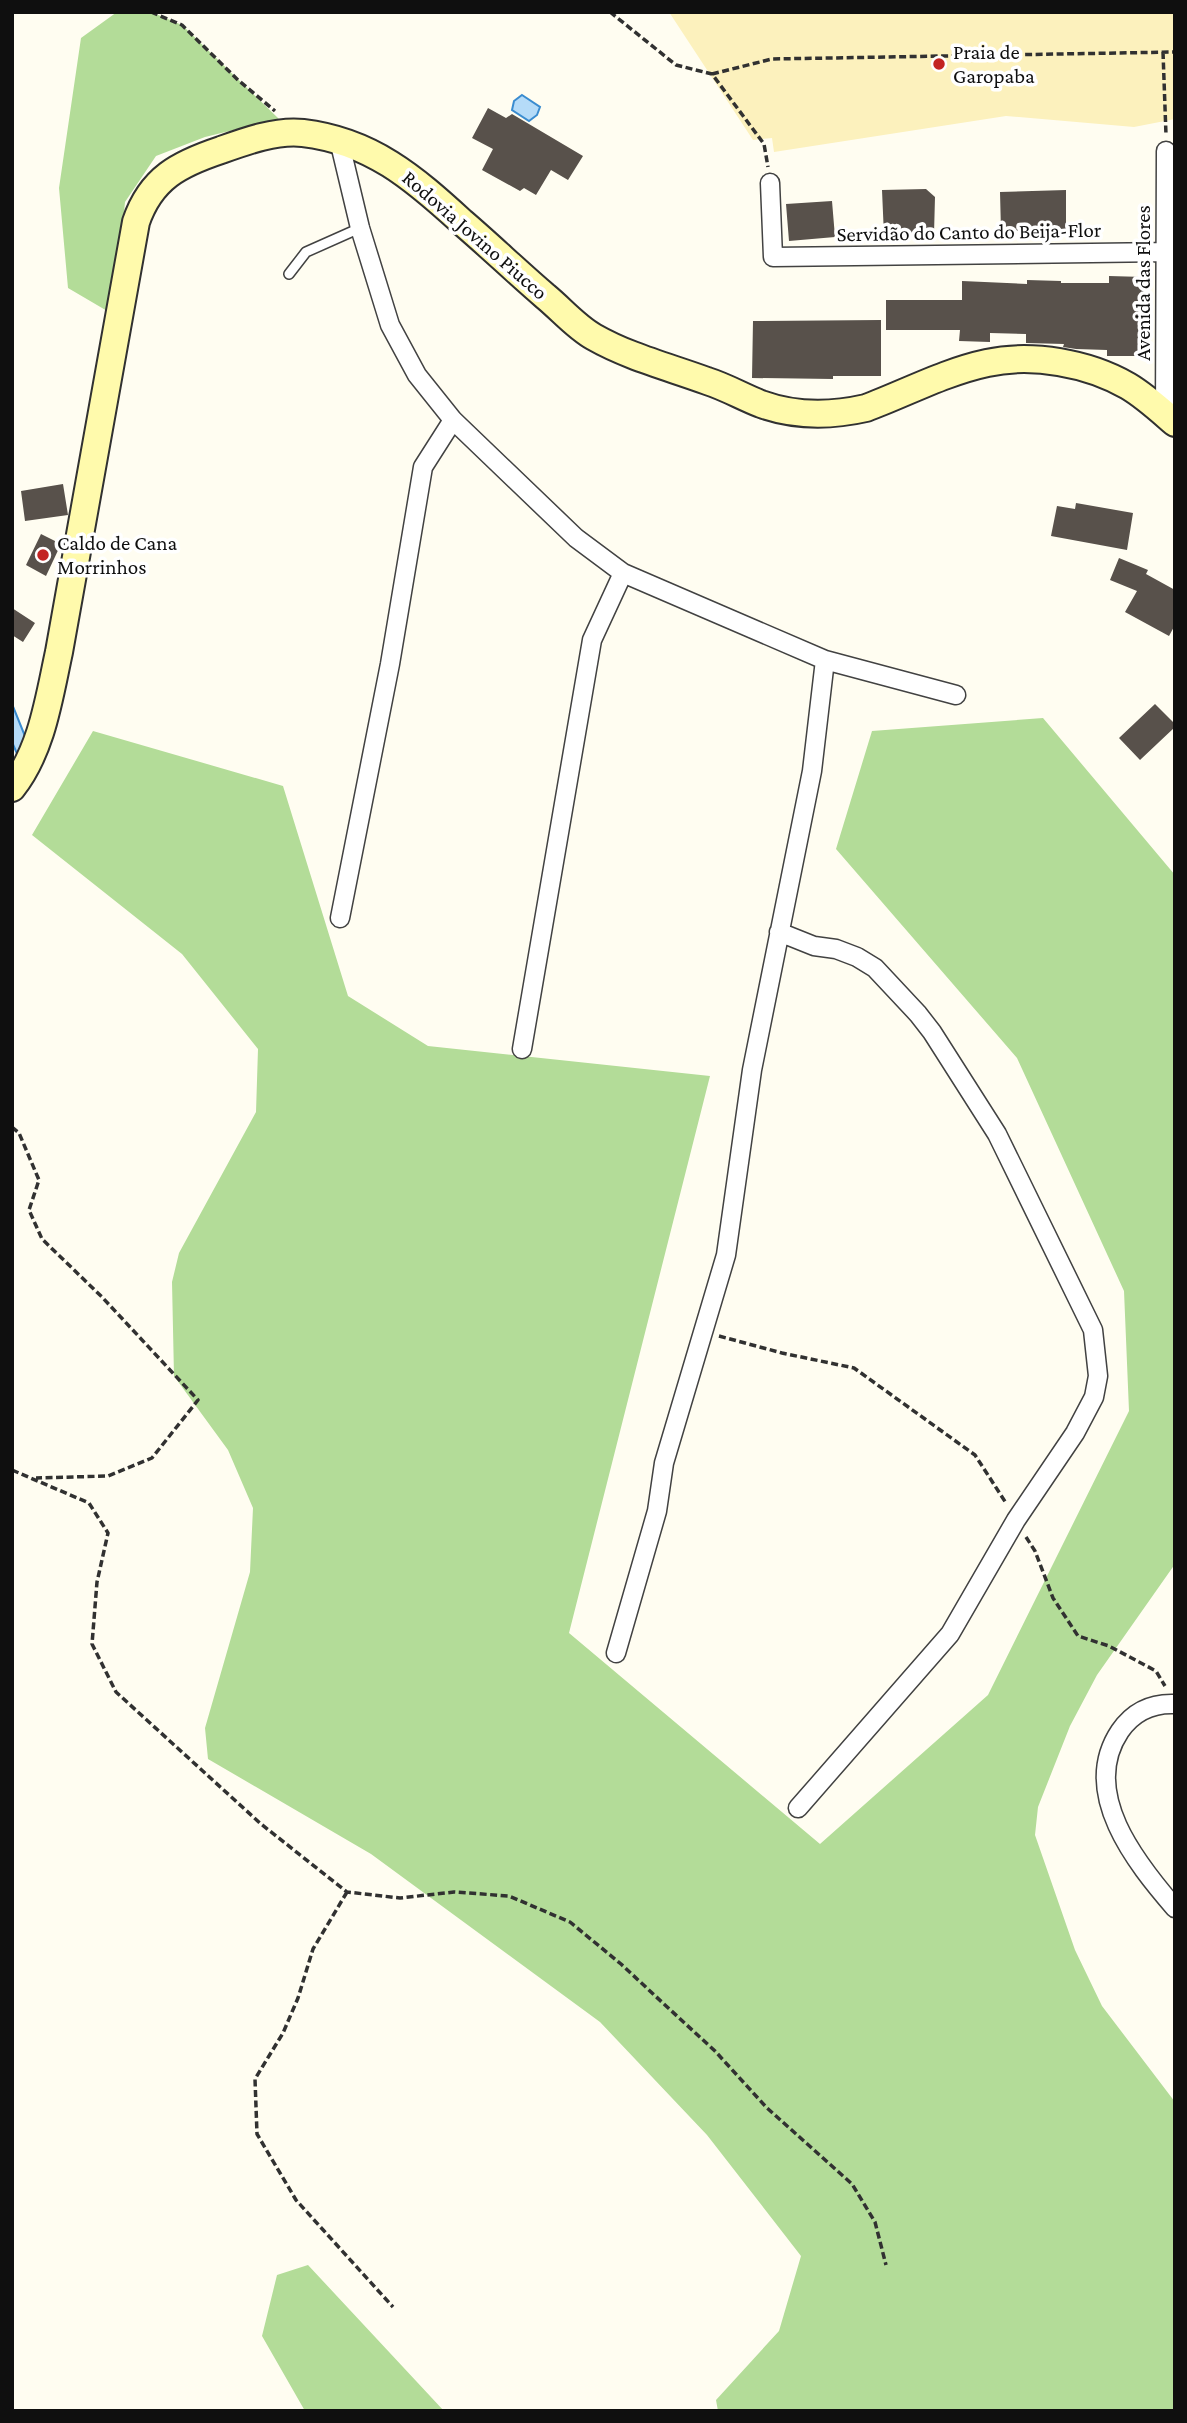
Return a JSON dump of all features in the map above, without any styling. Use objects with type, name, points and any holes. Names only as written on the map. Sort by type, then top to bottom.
[{"type":"main road","name":"Rodovia Jovino Piucco","points":[[12,788],[33,753],[60,652],[136,222],[141,207],[151,191],[175,169],[191,160],[256,137],[301,132],[340,140],[373,153],[414,178],[592,336],[762,404],[804,413],[850,411],[866,408],[975,366],[1020,359],[1095,371],[1130,388],[1170,419]]},
{"type":"street","points":[[340,140],[360,228],[390,325],[417,375],[453,420],[566,530],[623,573],[825,660],[956,695]]},
{"type":"street","name":"Avenida das Flores","points":[[1170,151],[1166,251],[1170,419]]},
{"type":"street","name":"Servidão do Canto do Beija-Flor","points":[[770,183],[773,257],[1166,251]]},
{"type":"street","points":[[340,918],[390,664],[423,467],[453,420]]},
{"type":"street","points":[[522,1049],[592,640],[623,573]]},
{"type":"street","points":[[616,1653],[657,1511],[664,1463],[726,1255],[752,1070],[812,771],[825,660]]},
{"type":"street","points":[[779,932],[814,946],[836,949],[857,957],[875,968],[918,1014],[997,1134],[1093,1330],[1098,1376],[1094,1396],[1075,1433],[1016,1520],[950,1634],[798,1808]]},
{"type":"street","points":[[1172,1698],[1134,1714],[1111,1744],[1107,1800],[1120,1834],[1147,1876],[1175,1908]]},
{"type":"lane","points":[[289,274],[306,252],[360,228]]},
{"type":"path","points":[[150,12],[182,25],[238,80],[275,111]]},
{"type":"path","points":[[610,12],[676,65],[712,74],[772,59],[1175,52]]},
{"type":"path","points":[[1163,52],[1170,151]]},
{"type":"path","points":[[712,74],[764,144],[770,183]]},
{"type":"path","points":[[12,1127],[19,1133],[38,1180],[29,1210],[42,1239],[102,1297],[198,1400],[152,1458],[108,1476],[34,1478]]},
{"type":"path","points":[[703,1332],[782,1353],[854,1368],[975,1455],[1035,1551],[1053,1598],[1078,1636],[1109,1646],[1156,1671],[1172,1698]]},
{"type":"path","points":[[12,1470],[89,1503],[108,1533],[97,1582],[92,1644],[116,1692],[261,1824],[347,1892],[400,1898],[454,1892],[509,1896],[569,1922],[621,1964],[715,2051],[767,2108],[852,2184],[875,2222],[886,2265]]},
{"type":"path","points":[[347,1892],[313,1949],[298,1998],[283,2033],[255,2079],[257,2134],[296,2200],[393,2307]]},
{"type":"green space","points":[[117,12],[151,12],[182,25],[279,119],[205,137],[156,156],[125,202],[114,315],[68,288],[59,188],[81,38]]},
{"type":"green space","points":[[1043,718],[1175,875],[1175,1564],[1097,1675],[1070,1726],[1038,1807],[1035,1835],[1075,1950],[1102,2006],[1175,2102],[1175,2411],[718,2411],[716,2400],[779,2331],[801,2256],[707,2135],[600,2022],[371,1854],[208,1759],[205,1728],[250,1572],[253,1508],[228,1450],[174,1376],[172,1282],[179,1253],[256,1112],[258,1049],[182,954],[32,835],[93,731],[283,786],[348,996],[428,1046],[710,1076],[569,1633],[820,1844],[988,1695],[1129,1411],[1124,1291],[1017,1058],[836,849],[872,731]]},
{"type":"green space","points":[[308,2265],[444,2411],[305,2411],[262,2336],[277,2275]]},
{"type":"sand","name":"Praia de Garopaba","points":[[669,12],[1175,12],[1175,119],[1134,127],[1006,116],[774,152],[772,138],[753,140]]},
{"type":"water","points":[[522,95],[540,107],[537,115],[529,121],[512,110],[514,101]]},
{"type":"water","points":[[12,704],[29,746],[18,756],[12,742]]},
{"type":"building","points":[[488,108],[506,118],[512,114],[583,156],[568,180],[551,170],[536,195],[524,188],[520,191],[482,170],[493,149],[472,138]]},
{"type":"building","points":[[926,189],[935,197],[934,234],[884,236],[882,190]]},
{"type":"building","points":[[1066,190],[1066,230],[1001,231],[1000,192]]},
{"type":"building","points":[[832,201],[835,237],[789,241],[786,204]]},
{"type":"building","points":[[1109,276],[1144,277],[1142,356],[1107,356],[1107,350],[1076,349],[1063,347],[1064,344],[1026,343],[1026,334],[990,333],[990,342],[959,341],[960,330],[886,330],[886,300],[962,300],[962,281],[1027,284],[1027,280],[1109,283]]},
{"type":"building","points":[[881,320],[881,376],[833,376],[833,379],[752,378],[753,321]]},
{"type":"building","points":[[63,484],[68,515],[25,521],[21,491]]},
{"type":"building","points":[[1076,503],[1133,513],[1127,550],[1051,536],[1057,506],[1075,509]]},
{"type":"building","name":"Caldo de Cana Morrinhos","points":[[41,534],[61,544],[46,576],[26,565]]},
{"type":"building","points":[[1119,558],[1148,570],[1146,574],[1175,590],[1175,625],[1169,636],[1125,612],[1137,591],[1110,580]]},
{"type":"building","points":[[12,608],[35,623],[23,642],[12,635]]},
{"type":"building","points":[[1155,704],[1175,727],[1140,760],[1119,738]]},
{"type":"place","name":"Praia de Garopaba","points":[[939,64]]},
{"type":"place","name":"Caldo de Cana Morrinhos","points":[[43,555]]}]
